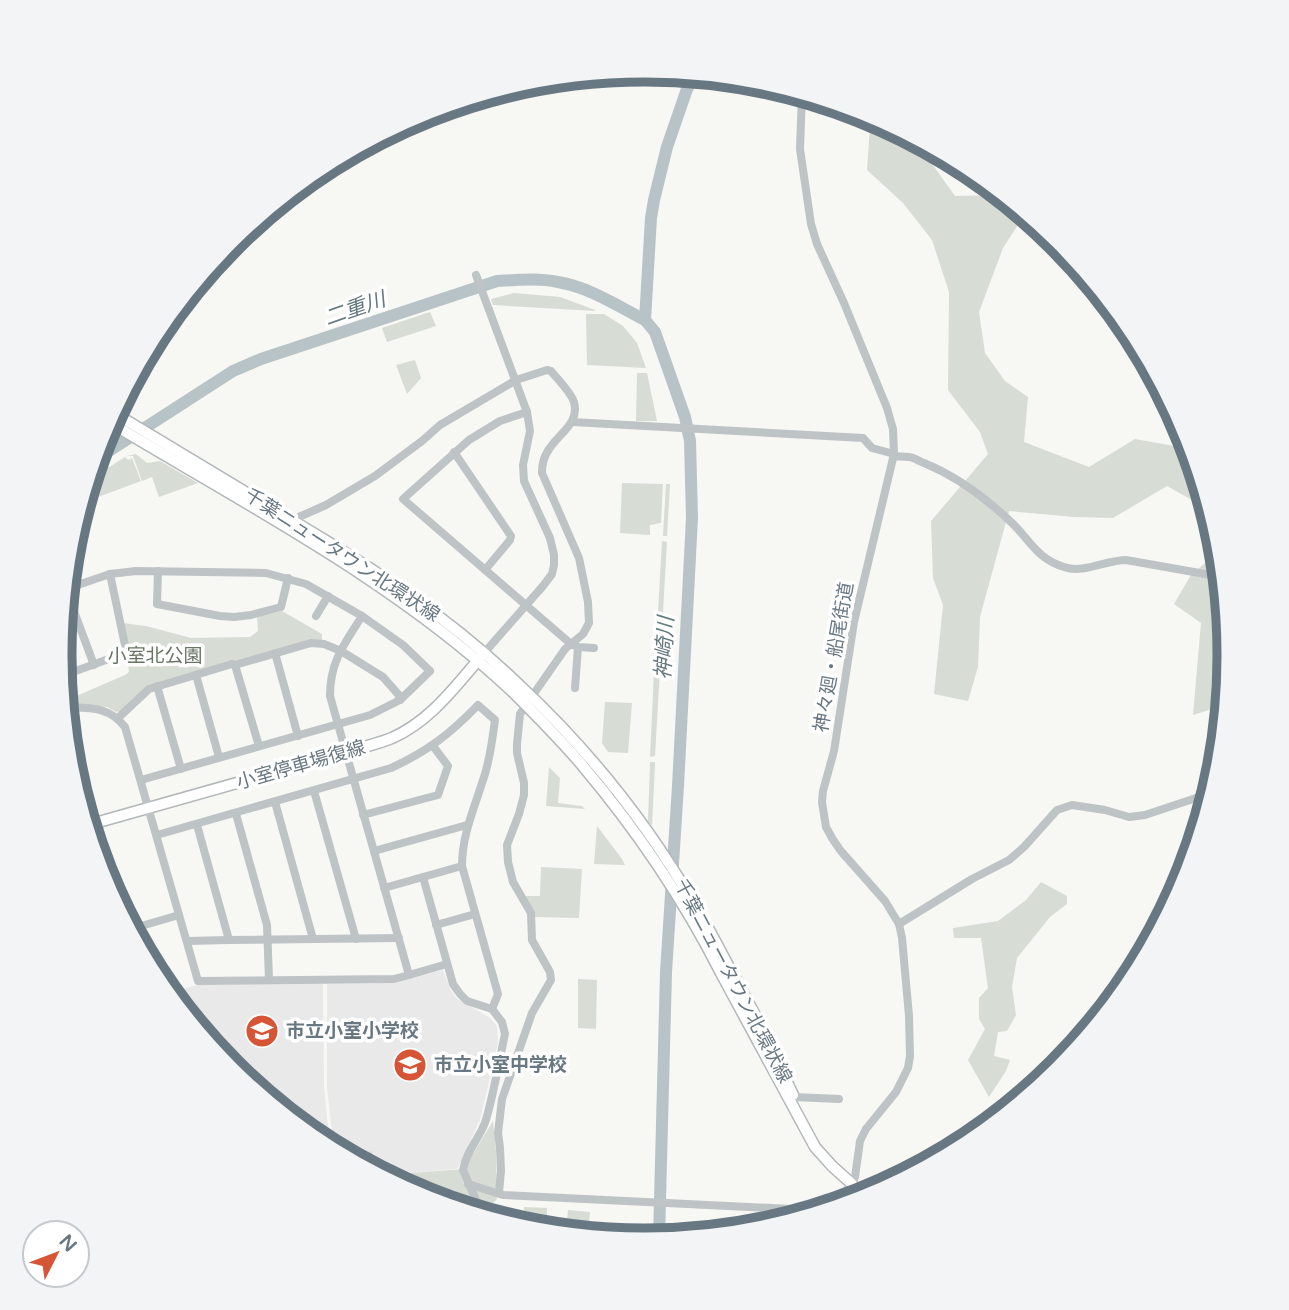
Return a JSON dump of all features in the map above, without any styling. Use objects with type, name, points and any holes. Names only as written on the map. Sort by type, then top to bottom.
[{"type":"main road","name":"千葉ニュータウン北環状線","points":[[122,421],[334,556],[481,656]]},
{"type":"main road","name":"千葉ニュータウン北環状線","points":[[120,425],[127,427]]},
{"type":"main road","name":"千葉ニュータウン北環状線","points":[[148,440],[292,520],[409,593],[515,687],[536,701],[590,759],[642,824],[694,903],[815,1147],[852,1184]]},
{"type":"main road","name":"小室停車場復線","points":[[97,823],[384,741],[415,725],[440,704],[481,656]]},
{"type":"main road","name":"千葉ニュータウン北環状線","points":[[726,971],[755,1015],[815,1147]]},
{"type":"street","name":"神々廻・船尾街道","points":[[802,105],[800,149],[811,224],[887,408],[893,429],[893,455],[856,613],[834,751],[822,802],[832,838],[885,901],[898,924],[902,938],[909,1016],[908,1068],[896,1092],[866,1129],[860,1141],[852,1184]]},
{"type":"street","points":[[476,275],[527,412],[530,431],[523,464],[524,481],[550,538],[554,555],[552,574],[481,656]]},
{"type":"street","points":[[292,520],[326,505],[374,476],[439,425],[516,380],[551,371],[574,402],[572,422],[546,451],[541,466],[544,481],[579,558],[588,602],[588,626],[574,646],[575,688]]},
{"type":"street","points":[[527,412],[486,428],[454,452],[403,499],[574,646]]},
{"type":"street","points":[[572,422],[863,438],[872,448],[929,465],[968,487],[1014,524],[1041,555],[1063,567],[1076,570],[1114,560],[1126,560],[1211,575]]},
{"type":"street","points":[[454,452],[511,537],[485,570]]},
{"type":"street","points":[[76,586],[110,574],[136,571],[266,573],[288,578],[306,584],[362,617],[403,645],[430,671],[400,700],[370,715],[141,780]]},
{"type":"street","points":[[158,571],[157,604],[219,616],[251,615],[281,607],[288,578]]},
{"type":"street","points":[[72,672],[125,653],[110,574]]},
{"type":"street","points":[[316,616],[328,596]]},
{"type":"street","points":[[74,611],[94,665]]},
{"type":"street","points":[[362,617],[333,665],[330,696],[409,975]]},
{"type":"street","points":[[118,718],[149,689],[311,643],[324,644],[341,651],[383,677],[400,700]]},
{"type":"street","points":[[499,1192],[501,1171],[498,1133],[502,1099],[532,1013],[551,980],[550,972],[532,940],[531,913],[513,882],[508,862],[507,845],[524,795],[517,753],[517,731],[520,715],[565,649],[574,646],[594,648]]},
{"type":"street","points":[[275,653],[298,736]]},
{"type":"street","points":[[235,665],[259,746]]},
{"type":"street","points":[[196,675],[219,757]]},
{"type":"street","points":[[157,686],[181,769]]},
{"type":"street","points":[[157,835],[391,768],[415,758],[433,746],[478,705],[495,720],[491,750],[462,847],[462,866],[498,994],[492,1009]]},
{"type":"street","points":[[75,708],[102,710],[112,714],[127,732],[198,981],[394,979],[447,964]]},
{"type":"street","points":[[363,815],[438,795],[447,766],[433,746]]},
{"type":"street","points":[[314,791],[356,939]]},
{"type":"street","points":[[898,924],[1009,860],[1057,810],[1072,804],[1129,817],[1145,815],[1199,797]]},
{"type":"street","points":[[275,802],[313,939]]},
{"type":"street","points":[[236,814],[267,925],[269,980]]},
{"type":"street","points":[[197,825],[229,940]]},
{"type":"street","points":[[373,850],[467,825]]},
{"type":"street","points":[[384,888],[462,866]]},
{"type":"street","points":[[423,877],[453,984],[467,1000],[492,1009],[502,1022],[505,1034],[486,1120],[464,1164],[464,1172],[476,1202]]},
{"type":"street","points":[[436,925],[475,914]]},
{"type":"street","points":[[140,926],[179,915]]},
{"type":"street","points":[[187,941],[399,938]]},
{"type":"street","points":[[794,1097],[839,1099]]},
{"type":"street","points":[[846,1191],[852,1184],[855,1187]]},
{"type":"street","points":[[471,1190],[499,1192],[503,1195],[793,1208]]},
{"type":"shaded area","name":"市立小室中学校","points":[[443,970],[456,998],[490,1018],[497,1026],[498,1043],[480,1120],[457,1169],[401,1173],[372,1159],[371,1151],[361,1153],[332,1135],[327,1088],[327,984],[394,983]]},
{"type":"shaded area","name":"市立小室小学校","points":[[323,984],[324,1087],[329,1133],[267,1086],[214,1033],[180,990],[197,985]]},
{"type":"green space","points":[[870,129],[932,159],[930,161],[955,196],[985,195],[1020,222],[1003,248],[979,312],[985,353],[1005,381],[1028,397],[1024,442],[1089,467],[1135,439],[1174,446],[1177,443],[1197,503],[1167,486],[1113,518],[1009,511],[980,617],[978,667],[968,701],[934,694],[943,605],[933,578],[931,521],[988,454],[980,432],[948,390],[949,292],[932,240],[903,203],[867,170]]},
{"type":"green space","points":[[514,293],[560,297],[595,311],[493,305],[491,299]]},
{"type":"green space","points":[[430,312],[436,326],[387,342],[382,328]]},
{"type":"green space","points":[[586,314],[604,314],[623,326],[637,343],[646,368],[587,365]]},
{"type":"green space","points":[[415,360],[421,378],[407,394],[396,365]]},
{"type":"green space","points":[[637,373],[647,373],[657,421],[636,421]]},
{"type":"green space","points":[[136,454],[147,463],[160,461],[198,483],[159,497],[152,477],[142,481],[133,456],[127,456]]},
{"type":"green space","points":[[125,457],[128,460],[132,458],[141,481],[94,499],[102,472]]},
{"type":"green space","points":[[622,483],[663,484],[661,523],[650,525],[650,535],[620,533]]},
{"type":"green space","points":[[666,484],[670,484],[667,536],[663,536]]},
{"type":"green space","points":[[662,541],[667,542],[661,646],[656,647]]},
{"type":"green space","points":[[1209,560],[1216,618],[1217,655],[1214,708],[1193,715],[1201,623],[1174,604],[1191,575]]},
{"type":"green space","name":"小室北公園","points":[[282,611],[322,634],[322,640],[156,684],[121,711],[74,704],[74,697],[129,672],[123,623],[191,638],[250,637],[258,631],[257,617]]},
{"type":"green space","points":[[655,651],[661,652],[655,756],[650,757]]},
{"type":"green space","points":[[605,702],[632,703],[628,753],[608,752],[602,743]]},
{"type":"green space","points":[[650,762],[655,762],[652,826],[648,821]]},
{"type":"green space","points":[[549,767],[560,778],[558,803],[582,806],[585,809],[546,806]]},
{"type":"green space","points":[[597,826],[622,859],[625,865],[594,864]]},
{"type":"green space","points":[[541,867],[582,869],[579,918],[534,917],[524,896],[540,896]]},
{"type":"green space","points":[[1041,882],[1067,896],[1067,904],[1050,917],[1017,958],[1012,987],[1016,1015],[1007,1031],[998,1032],[994,1056],[1010,1060],[989,1097],[968,1060],[985,1029],[979,1019],[979,998],[988,988],[981,938],[954,938],[953,928],[998,921],[1026,900]]},
{"type":"green space","points":[[578,979],[597,980],[596,1029],[578,1028]]},
{"type":"green space","points":[[493,1121],[497,1199],[490,1206],[401,1174],[466,1169]]},
{"type":"green space","points":[[372,1151],[372,1159],[361,1153]]},
{"type":"green space","points":[[524,1207],[547,1208],[547,1219],[524,1215]]},
{"type":"green space","points":[[568,1210],[590,1212],[589,1225],[567,1222]]},
{"type":"waterway","name":"神崎川","points":[[659,1228],[666,972],[692,518],[690,441],[685,417],[655,332],[645,320],[654,200],[667,147],[690,84]]},
{"type":"waterway","name":"二重川","points":[[110,451],[233,371],[261,359],[497,281],[543,280],[570,284],[645,320]]},
{"type":"place","name":"市立小室小学校","points":[[262,1031]]},
{"type":"place","name":"市立小室中学校","points":[[410,1065]]}]
